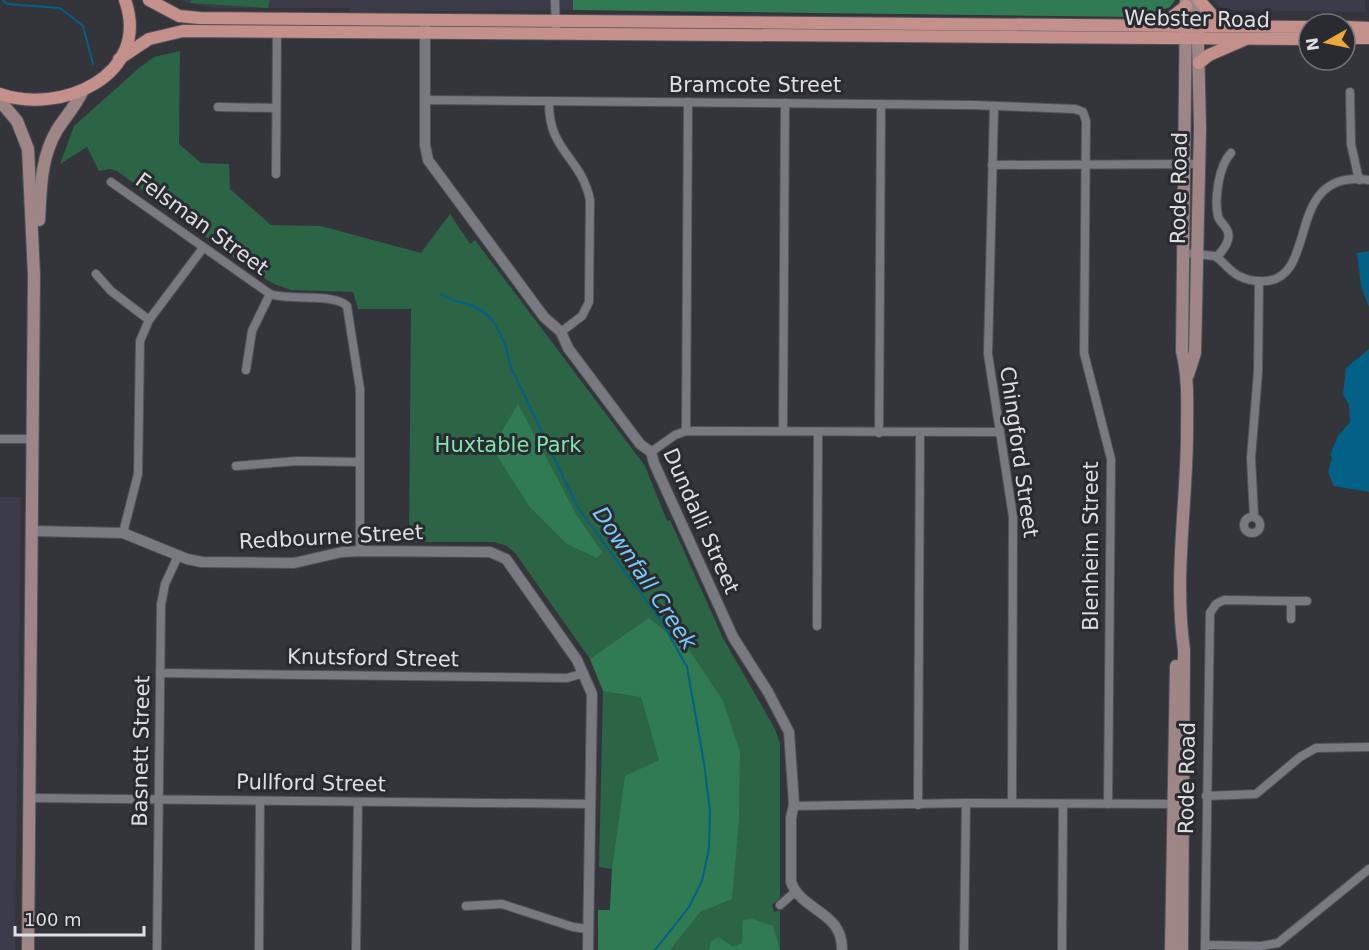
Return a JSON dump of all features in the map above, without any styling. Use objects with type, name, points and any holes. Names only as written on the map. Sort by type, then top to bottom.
[{"type":"main road","points":[[0,94],[36,101],[60,99],[82,92],[104,77],[119,59],[130,29],[125,0]]},
{"type":"main road","name":"Webster Road","points":[[148,0],[168,12],[190,18],[425,26],[556,34],[1192,31],[1220,24],[1297,27]]},
{"type":"main road","points":[[1162,25],[1192,2],[1220,24]]},
{"type":"main road","name":"Rode Road","points":[[1171,950],[1184,650],[1180,624],[1188,376],[1182,351],[1183,253],[1192,2]]},
{"type":"main road","name":"Webster Road","points":[[119,59],[149,39],[174,32],[277,31],[556,20],[1162,25],[1247,39],[1297,39]]},
{"type":"main road","name":"Rode Road","points":[[1188,376],[1196,353],[1198,253],[1199,63],[1192,31]]},
{"type":"main road","points":[[1199,63],[1209,55],[1247,39]]},
{"type":"main road","points":[[34,275],[43,160],[57,130],[75,108],[82,92]]},
{"type":"main road","points":[[0,101],[17,121],[28,149],[34,275],[28,950]]},
{"type":"main road","name":"Rode Road","points":[[1178,804],[1182,950]]},
{"type":"street","points":[[555,0],[556,34]]},
{"type":"street","name":"Dundalli Street","points":[[425,26],[425,146],[432,167],[544,317],[561,332],[568,348],[640,444],[651,452],[654,464],[728,627],[786,725],[791,747],[794,806],[791,818],[790,873],[792,885],[796,891]]},
{"type":"street","points":[[276,174],[277,31]]},
{"type":"street","points":[[1350,92],[1351,144],[1359,180]]},
{"type":"street","name":"Bramcote Street","points":[[426,100],[881,104],[1075,109],[1083,112]]},
{"type":"street","points":[[549,101],[553,136],[579,170],[587,184],[590,200],[589,302],[582,316],[561,332]]},
{"type":"street","points":[[686,431],[688,102]]},
{"type":"street","points":[[783,431],[785,103]]},
{"type":"street","points":[[879,433],[881,104]]},
{"type":"street","points":[[218,107],[276,108]]},
{"type":"street","name":"Chingford Street","points":[[994,107],[987,348],[1013,517],[1012,803]]},
{"type":"street","name":"Blenheim Street","points":[[1083,112],[1086,121],[1087,165],[1084,353],[1111,459],[1108,804]]},
{"type":"street","points":[[1217,257],[1227,244],[1228,237],[1226,228],[1218,217],[1220,175],[1225,159],[1231,153]]},
{"type":"street","points":[[992,165],[1199,164]]},
{"type":"street","points":[[1183,253],[1217,257],[1240,277],[1259,281],[1280,277],[1293,265],[1307,215],[1320,196],[1342,182],[1369,180]]},
{"type":"street","name":"Felsman Street","points":[[111,182],[270,294],[291,299],[336,299],[347,306],[360,388],[360,551]]},
{"type":"street","points":[[123,533],[138,474],[138,348],[149,320],[203,248]]},
{"type":"street","points":[[96,274],[111,291],[149,320]]},
{"type":"street","points":[[1254,517],[1251,458],[1258,372],[1259,281]]},
{"type":"street","points":[[246,370],[252,331],[270,294]]},
{"type":"street","points":[[651,452],[675,435],[686,431],[1000,432]]},
{"type":"street","points":[[817,626],[818,432]]},
{"type":"street","points":[[918,805],[920,433]]},
{"type":"street","points":[[0,439],[33,439]]},
{"type":"street","points":[[236,466],[297,461],[360,462]]},
{"type":"street","name":"Redbourne Street","points":[[33,531],[123,533],[178,556],[202,562],[294,563],[342,552],[360,551],[478,551],[501,555],[510,564],[584,673],[592,700],[588,950]]},
{"type":"street","name":"Basnett Street","points":[[157,950],[162,597],[178,556]]},
{"type":"street","name":"Rode Road","points":[[1205,948],[1206,796],[1212,608],[1218,602],[1228,600],[1291,601]]},
{"type":"street","points":[[1291,620],[1291,601],[1307,601]]},
{"type":"street","name":"Knutsford Street","points":[[160,673],[567,678],[584,673]]},
{"type":"street","points":[[1206,796],[1256,794],[1300,757],[1316,748],[1369,747]]},
{"type":"street","name":"Pullford Street","points":[[30,798],[591,804]]},
{"type":"street","points":[[259,949],[260,801]]},
{"type":"street","points":[[356,950],[358,802]]},
{"type":"street","points":[[794,806],[966,803],[1178,804]]},
{"type":"street","points":[[964,950],[966,803]]},
{"type":"street","points":[[1062,950],[1063,804]]},
{"type":"street","points":[[1205,948],[1261,946],[1278,943],[1369,869]]},
{"type":"street","points":[[780,905],[796,891],[839,928],[842,950]]},
{"type":"street","points":[[466,906],[502,904],[568,926],[588,929]]},
{"type":"shaded area","points":[[175,0],[1175,0],[1170,7],[1141,17],[573,10],[354,12],[348,11],[350,8],[213,8]]},
{"type":"shaded area","points":[[1213,0],[1365,0],[1365,12],[1232,10],[1220,7]]},
{"type":"shaded area","points":[[0,497],[21,497],[15,950],[0,950]]},
{"type":"green space","points":[[191,0],[270,0],[268,8],[190,3]]},
{"type":"green space","points":[[573,0],[1175,0],[1170,7],[1141,17],[573,10]]},
{"type":"green space","name":"Huxtable Park","points":[[180,51],[179,144],[201,163],[229,164],[230,189],[271,225],[321,226],[421,253],[450,214],[470,244],[475,240],[645,466],[667,521],[670,520],[723,638],[775,729],[780,743],[780,898],[772,905],[774,912],[780,910],[780,950],[598,950],[598,910],[610,910],[612,869],[599,867],[603,690],[590,659],[515,553],[507,546],[495,542],[409,542],[411,309],[358,309],[353,292],[291,290],[274,284],[248,268],[117,171],[110,169],[99,171],[87,147],[60,164],[74,126],[154,57]]},
{"type":"green space","points":[[518,404],[577,516],[602,552],[597,558],[567,544],[530,507],[492,448]]},
{"type":"green space","points":[[649,618],[689,650],[723,701],[740,752],[739,820],[732,899],[700,912],[670,950],[598,950],[598,910],[610,910],[612,869],[625,776],[659,760],[641,697],[603,691],[590,659]]},
{"type":"green space","points":[[753,919],[773,926],[780,950],[709,950],[711,941],[718,937],[734,947],[742,943],[743,920]]},
{"type":"water","points":[[1369,251],[1369,307],[1361,286],[1357,253]]},
{"type":"water","points":[[1369,349],[1369,492],[1334,486],[1328,472],[1332,458],[1330,455],[1338,436],[1350,422],[1349,405],[1343,394],[1346,368]]},
{"type":"waterway","name":"Downfall Creek","points":[[3,0],[7,4],[60,8],[83,26],[93,64]]},
{"type":"waterway","name":"Downfall Creek","points":[[441,294],[483,311],[495,324],[506,348],[510,365],[578,508],[662,622],[687,667],[710,811],[709,848],[702,881],[689,907],[655,950]]}]
